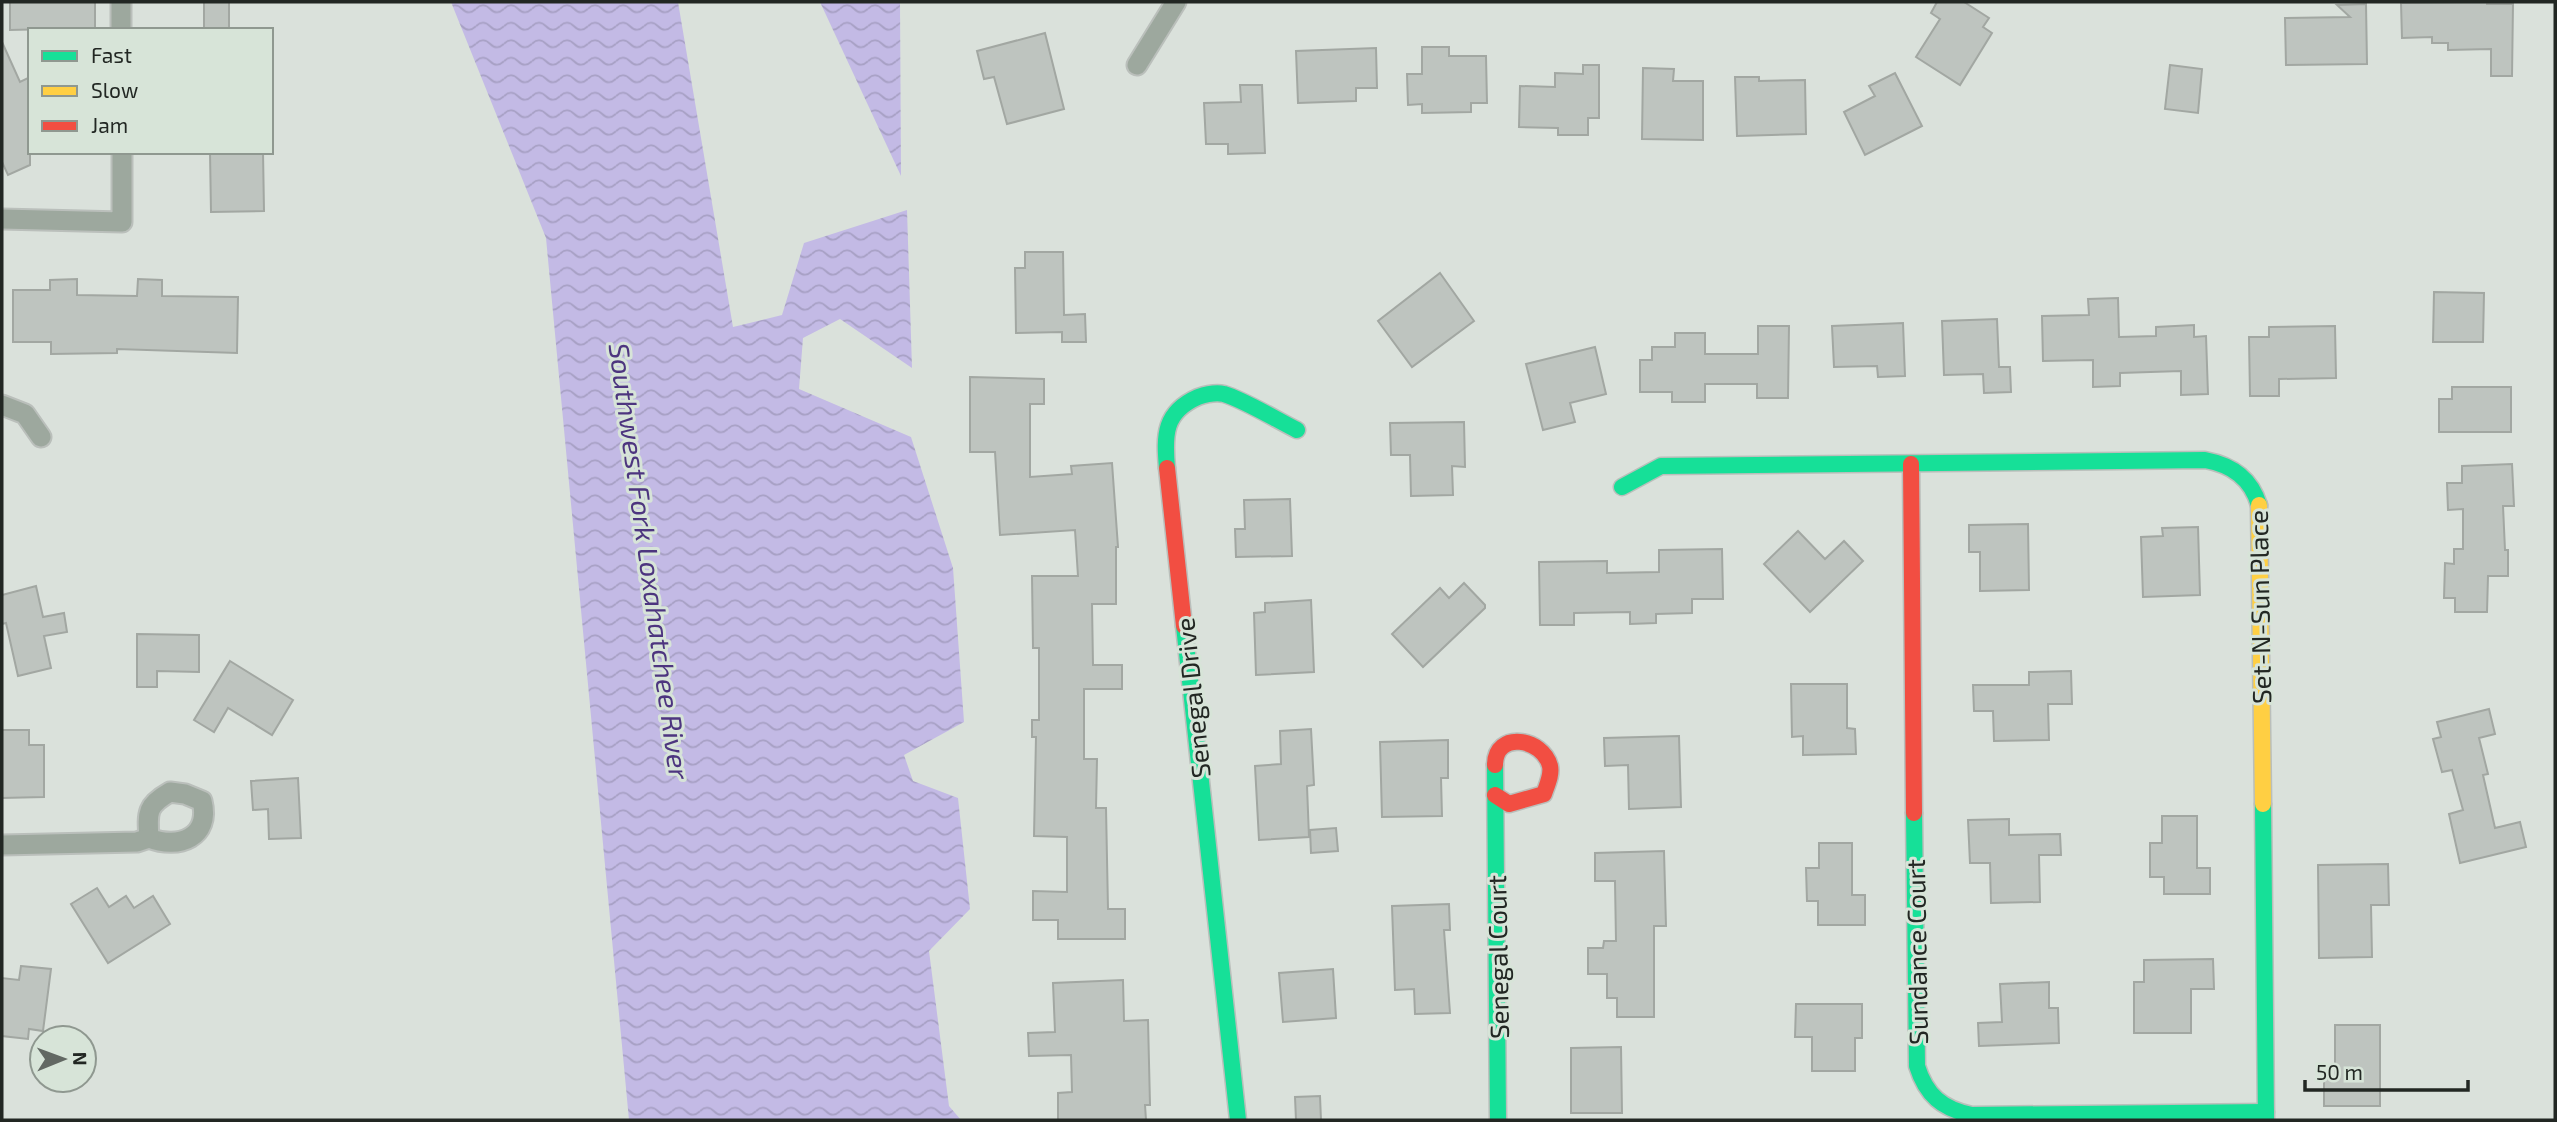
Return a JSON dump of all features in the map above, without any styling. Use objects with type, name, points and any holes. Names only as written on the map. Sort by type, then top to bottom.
[{"type":"street","points":[[121,2],[121,28]]},
{"type":"street","points":[[1137,65],[1176,2]]},
{"type":"street","points":[[2,219],[122,222],[122,154]]},
{"type":"street","name":"Senegal Drive","points":[[1238,1120],[1165,448],[1166,432],[1171,418],[1181,405],[1208,393],[1224,394],[1297,430]]},
{"type":"street","points":[[2,405],[25,414],[41,437]]},
{"type":"street","name":"Set-N-Sun Place","points":[[1622,487],[1661,466],[2205,460],[2220,462],[2235,469],[2248,480],[2256,494],[2260,510],[2266,1116]]},
{"type":"street","name":"Sundance Court","points":[[1911,464],[1917,1066],[1921,1082],[1930,1096],[1942,1107],[1972,1115],[2266,1116]]},
{"type":"street","name":"Senegal Court","points":[[1495,794],[1498,1120]]},
{"type":"street","points":[[2,845],[137,842],[149,838]]},
{"type":"water","name":"Southwest Fork Loxahatchee River","points":[[451,2],[678,2],[733,327],[782,315],[804,243],[907,210],[912,368],[840,319],[803,338],[799,389],[911,437],[953,568],[964,722],[904,755],[913,781],[958,798],[970,909],[929,951],[949,1106],[961,1120],[629,1120],[546,238]]},
{"type":"water","points":[[820,2],[900,2],[901,176]]},
{"type":"building","points":[[10,2],[95,2],[95,28],[10,30]]},
{"type":"building","points":[[204,2],[229,2],[229,28],[204,28]]},
{"type":"building","points":[[1937,2],[1964,2],[1989,18],[1983,27],[1992,33],[1960,85],[1916,57],[1940,19],[1931,13]]},
{"type":"building","points":[[2401,3],[2513,4],[2512,76],[2491,76],[2491,49],[2448,50],[2448,43],[2432,43],[2432,37],[2402,38]]},
{"type":"building","points":[[2366,4],[2367,64],[2286,65],[2285,18],[2350,17],[2337,5]]},
{"type":"building","points":[[1045,33],[1064,109],[1007,124],[994,77],[984,79],[977,51]]},
{"type":"building","points":[[2,42],[20,82],[28,78],[30,165],[8,175],[2,162]]},
{"type":"building","points":[[1422,47],[1449,47],[1449,56],[1486,56],[1487,103],[1471,103],[1471,112],[1422,113],[1422,104],[1408,105],[1407,74],[1422,74]]},
{"type":"building","points":[[1376,48],[1377,88],[1356,88],[1356,101],[1298,103],[1296,51]]},
{"type":"building","points":[[1583,65],[1599,65],[1599,118],[1588,118],[1588,135],[1558,135],[1558,128],[1519,127],[1520,86],[1555,87],[1555,73],[1583,74]]},
{"type":"building","points":[[2170,65],[2202,69],[2198,113],[2165,109]]},
{"type":"building","points":[[1643,68],[1674,69],[1673,81],[1703,81],[1703,140],[1642,139]]},
{"type":"building","points":[[1895,73],[1922,126],[1865,155],[1844,112],[1875,96],[1869,86]]},
{"type":"building","points":[[1735,77],[1759,77],[1759,81],[1805,80],[1806,134],[1737,136]]},
{"type":"building","points":[[1240,85],[1262,85],[1265,153],[1228,154],[1228,144],[1206,144],[1204,103],[1241,102]]},
{"type":"building","points":[[210,154],[263,154],[264,211],[211,212]]},
{"type":"building","points":[[1025,252],[1063,252],[1064,315],[1085,314],[1086,342],[1062,342],[1062,332],[1016,333],[1015,268],[1025,268]]},
{"type":"building","points":[[1440,273],[1474,321],[1412,367],[1378,321]]},
{"type":"building","points":[[77,279],[77,295],[137,296],[138,279],[162,280],[162,296],[238,297],[237,353],[117,349],[117,353],[51,354],[51,342],[13,342],[13,290],[50,290],[50,280]]},
{"type":"building","points":[[2434,292],[2484,293],[2483,342],[2433,342]]},
{"type":"building","points":[[2118,298],[2119,337],[2156,336],[2156,327],[2194,325],[2194,337],[2206,336],[2208,394],[2181,395],[2181,371],[2120,373],[2120,386],[2093,387],[2093,360],[2043,361],[2042,316],[2089,315],[2088,299]]},
{"type":"building","points":[[1997,319],[1999,367],[2010,367],[2011,392],[1984,393],[1983,374],[1944,375],[1942,321]]},
{"type":"building","points":[[1903,323],[1905,376],[1878,377],[1877,366],[1834,367],[1832,326]]},
{"type":"building","points":[[1758,326],[1789,326],[1788,398],[1757,398],[1757,384],[1705,384],[1705,402],[1672,402],[1672,392],[1640,392],[1640,360],[1652,360],[1652,347],[1675,347],[1675,333],[1705,333],[1705,354],[1758,354]]},
{"type":"building","points":[[2335,326],[2336,378],[2279,379],[2279,396],[2250,396],[2249,337],[2269,337],[2269,327]]},
{"type":"building","points":[[1595,347],[1606,394],[1570,403],[1575,422],[1543,430],[1526,364]]},
{"type":"building","points":[[970,377],[1044,379],[1044,404],[1030,404],[1030,477],[1072,474],[1071,466],[1112,463],[1118,547],[1116,604],[1092,604],[1093,665],[1122,665],[1122,689],[1084,689],[1084,759],[1097,759],[1096,808],[1106,808],[1108,909],[1125,909],[1125,939],[1058,939],[1058,920],[1033,920],[1033,891],[1067,892],[1067,837],[1034,836],[1036,737],[1032,737],[1032,720],[1039,720],[1039,648],[1033,648],[1032,576],[1078,576],[1075,530],[1000,535],[995,452],[970,452]]},
{"type":"building","points":[[2452,387],[2511,387],[2511,432],[2439,432],[2439,399],[2452,399]]},
{"type":"building","points":[[1464,422],[1465,467],[1452,466],[1453,495],[1411,496],[1410,455],[1391,455],[1390,423]]},
{"type":"building","points":[[2512,464],[2514,506],[2503,506],[2508,576],[2488,576],[2487,612],[2455,612],[2455,598],[2444,598],[2445,563],[2454,564],[2454,549],[2463,549],[2463,509],[2448,510],[2447,483],[2462,483],[2462,466]]},
{"type":"building","points":[[1290,499],[1292,556],[1236,557],[1235,529],[1245,529],[1244,500]]},
{"type":"building","points":[[2028,524],[2029,590],[1980,591],[1980,552],[1969,552],[1969,525]]},
{"type":"building","points":[[2198,527],[2200,595],[2143,597],[2141,537],[2163,536],[2162,528]]},
{"type":"building","points":[[1798,531],[1825,559],[1844,541],[1863,561],[1810,612],[1764,564]]},
{"type":"building","points":[[1722,549],[1723,599],[1692,599],[1692,613],[1656,614],[1656,623],[1630,624],[1630,612],[1574,613],[1574,625],[1540,625],[1539,562],[1607,561],[1607,573],[1659,572],[1659,550]]},
{"type":"building","points":[[1464,583],[1485,608],[1423,667],[1392,634],[1440,588],[1449,598]]},
{"type":"building","points":[[36,586],[43,617],[64,613],[67,632],[44,636],[51,668],[18,676],[6,623],[2,624],[2,595]]},
{"type":"building","points":[[1311,600],[1314,672],[1256,675],[1254,613],[1265,612],[1265,603]]},
{"type":"building","points":[[137,634],[199,635],[199,672],[157,671],[157,687],[137,687]]},
{"type":"building","points":[[230,661],[293,700],[272,735],[228,708],[214,732],[194,720]]},
{"type":"building","points":[[2071,671],[2072,704],[2048,704],[2049,740],[1994,741],[1993,711],[1974,711],[1973,685],[2029,685],[2029,672]]},
{"type":"building","points":[[1791,684],[1847,684],[1847,728],[1855,729],[1856,754],[1803,755],[1803,736],[1792,737]]},
{"type":"building","points":[[2489,709],[2495,734],[2479,738],[2488,774],[2483,775],[2495,828],[2520,822],[2526,847],[2460,863],[2449,814],[2463,810],[2452,770],[2442,772],[2433,739],[2441,737],[2437,722]]},
{"type":"building","points":[[1311,729],[1314,785],[1307,786],[1309,837],[1259,840],[1255,766],[1281,764],[1280,731]]},
{"type":"building","points":[[2,730],[29,730],[29,745],[44,745],[44,797],[2,798]]},
{"type":"building","points":[[1679,736],[1681,807],[1629,809],[1628,765],[1605,766],[1604,738]]},
{"type":"building","points":[[1448,740],[1448,778],[1441,778],[1442,816],[1382,817],[1380,742]]},
{"type":"building","points":[[298,778],[301,838],[269,839],[268,809],[253,810],[251,781]]},
{"type":"building","points":[[2162,816],[2197,816],[2197,868],[2210,868],[2210,894],[2164,894],[2164,877],[2150,877],[2150,843],[2162,843]]},
{"type":"building","points":[[2009,819],[2009,835],[2060,834],[2061,855],[2039,855],[2040,902],[1991,903],[1990,863],[1970,863],[1968,820]]},
{"type":"building","points":[[1336,828],[1338,851],[1311,853],[1310,830]]},
{"type":"building","points":[[1819,843],[1852,843],[1852,895],[1865,895],[1865,925],[1818,925],[1818,901],[1807,901],[1806,868],[1819,868]]},
{"type":"building","points":[[1664,851],[1666,926],[1654,926],[1654,1017],[1617,1017],[1617,998],[1607,998],[1607,974],[1588,974],[1588,948],[1603,948],[1604,941],[1616,941],[1615,881],[1595,881],[1595,853]]},
{"type":"building","points":[[2388,864],[2389,905],[2371,905],[2372,957],[2319,958],[2318,865]]},
{"type":"building","points":[[97,888],[109,907],[126,896],[134,908],[153,896],[170,924],[108,963],[71,904]]},
{"type":"building","points":[[1449,904],[1450,930],[1444,930],[1450,1013],[1415,1014],[1414,989],[1395,990],[1392,906]]},
{"type":"building","points":[[2213,959],[2214,989],[2191,989],[2191,1033],[2134,1033],[2134,982],[2144,982],[2144,960]]},
{"type":"building","points":[[21,966],[51,969],[44,1024],[28,1024],[28,1039],[2,1036],[2,978],[19,980]]},
{"type":"building","points":[[1333,969],[1336,1018],[1283,1022],[1279,973]]},
{"type":"building","points":[[1123,980],[1124,1021],[1148,1020],[1150,1105],[1145,1105],[1146,1120],[1058,1120],[1058,1093],[1072,1092],[1071,1055],[1029,1056],[1028,1033],[1055,1032],[1053,983]]},
{"type":"building","points":[[2049,982],[2049,1008],[2058,1008],[2059,1043],[1979,1046],[1978,1023],[2002,1022],[2000,984]]},
{"type":"building","points":[[1796,1004],[1862,1004],[1862,1038],[1855,1038],[1855,1071],[1812,1071],[1812,1037],[1795,1037]]},
{"type":"building","points":[[2335,1025],[2380,1025],[2380,1106],[2324,1106],[2324,1079],[2335,1079]]},
{"type":"building","points":[[1621,1047],[1622,1113],[1571,1113],[1571,1048]]},
{"type":"building","points":[[1320,1096],[1321,1120],[1296,1120],[1295,1097]]},
{"type":"traffic: fast","points":[[1167,468],[1166,445],[1172,417],[1187,403],[1201,396],[1224,394],[1297,430]]},
{"type":"traffic: fast","points":[[1622,487],[1661,466],[2205,460],[2224,465],[2239,474],[2251,487],[2259,505]]},
{"type":"traffic: fast","points":[[1184,626],[1238,1120]]},
{"type":"traffic: fast","points":[[1495,765],[1498,1120]]},
{"type":"traffic: fast","points":[[2263,804],[2266,1120]]},
{"type":"traffic: fast","points":[[1914,813],[1917,1066],[1930,1093],[1944,1105],[1972,1115],[2266,1112]]},
{"type":"traffic: slow","points":[[2259,505],[2263,804]]},
{"type":"traffic: jam","points":[[1911,464],[1914,813]]},
{"type":"traffic: jam","points":[[1167,468],[1184,626]]},
{"type":"traffic: jam","points":[[1495,765],[1497,754],[1503,746],[1520,742],[1538,749],[1546,756],[1550,766],[1544,794],[1509,804],[1495,795]]}]
